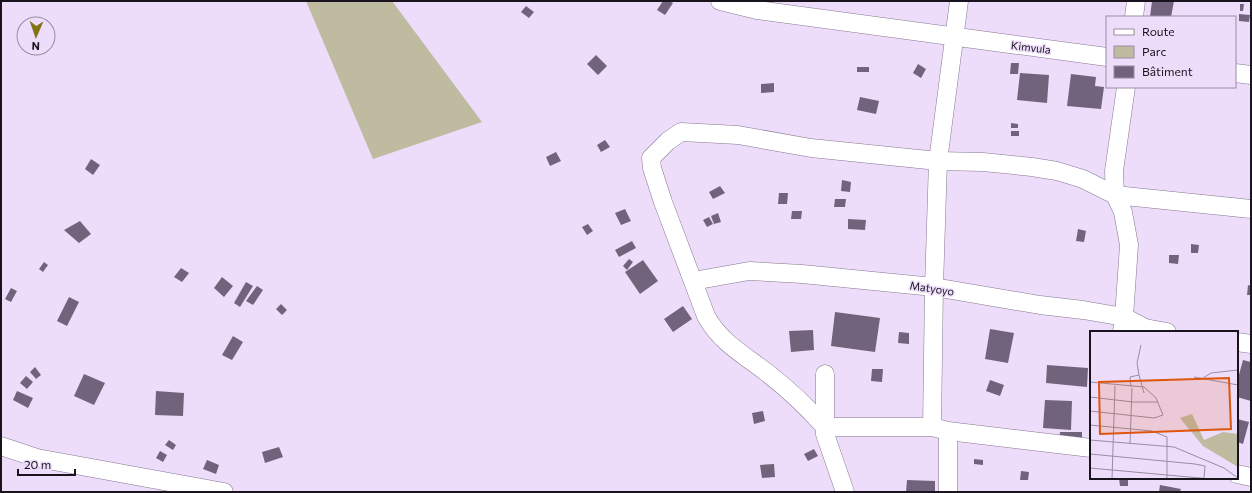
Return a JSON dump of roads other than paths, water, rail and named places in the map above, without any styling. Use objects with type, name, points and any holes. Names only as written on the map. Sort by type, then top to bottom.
[{"type":"street","name":"Kimvula","points":[[720,1],[757,10],[1106,57]]},
{"type":"street","points":[[948,492],[940,429],[934,287],[938,161],[959,1]]},
{"type":"street","points":[[1134,16],[1136,1]]},
{"type":"street","points":[[1236,73],[1251,75]]},
{"type":"street","points":[[1123,325],[1129,245],[1123,212],[1115,195],[1114,171],[1126,88]]},
{"type":"street","points":[[1090,448],[940,429],[825,427],[782,385],[742,356],[724,340],[710,324],[663,202],[651,158],[661,146],[680,132],[738,135],[811,148],[938,161],[990,163],[1032,167],[1057,171],[1082,179],[1115,195],[1251,209]]},
{"type":"street","name":"Matyoyo","points":[[693,281],[749,271],[802,274],[934,287],[1040,305],[1083,310],[1123,325],[1162,331]]},
{"type":"street","points":[[1238,342],[1251,344]]},
{"type":"street","points":[[825,374],[825,427],[827,440],[844,492]]},
{"type":"street","points":[[1,446],[37,458],[224,492]]},
{"type":"street","points":[[1238,474],[1251,477]]}]
